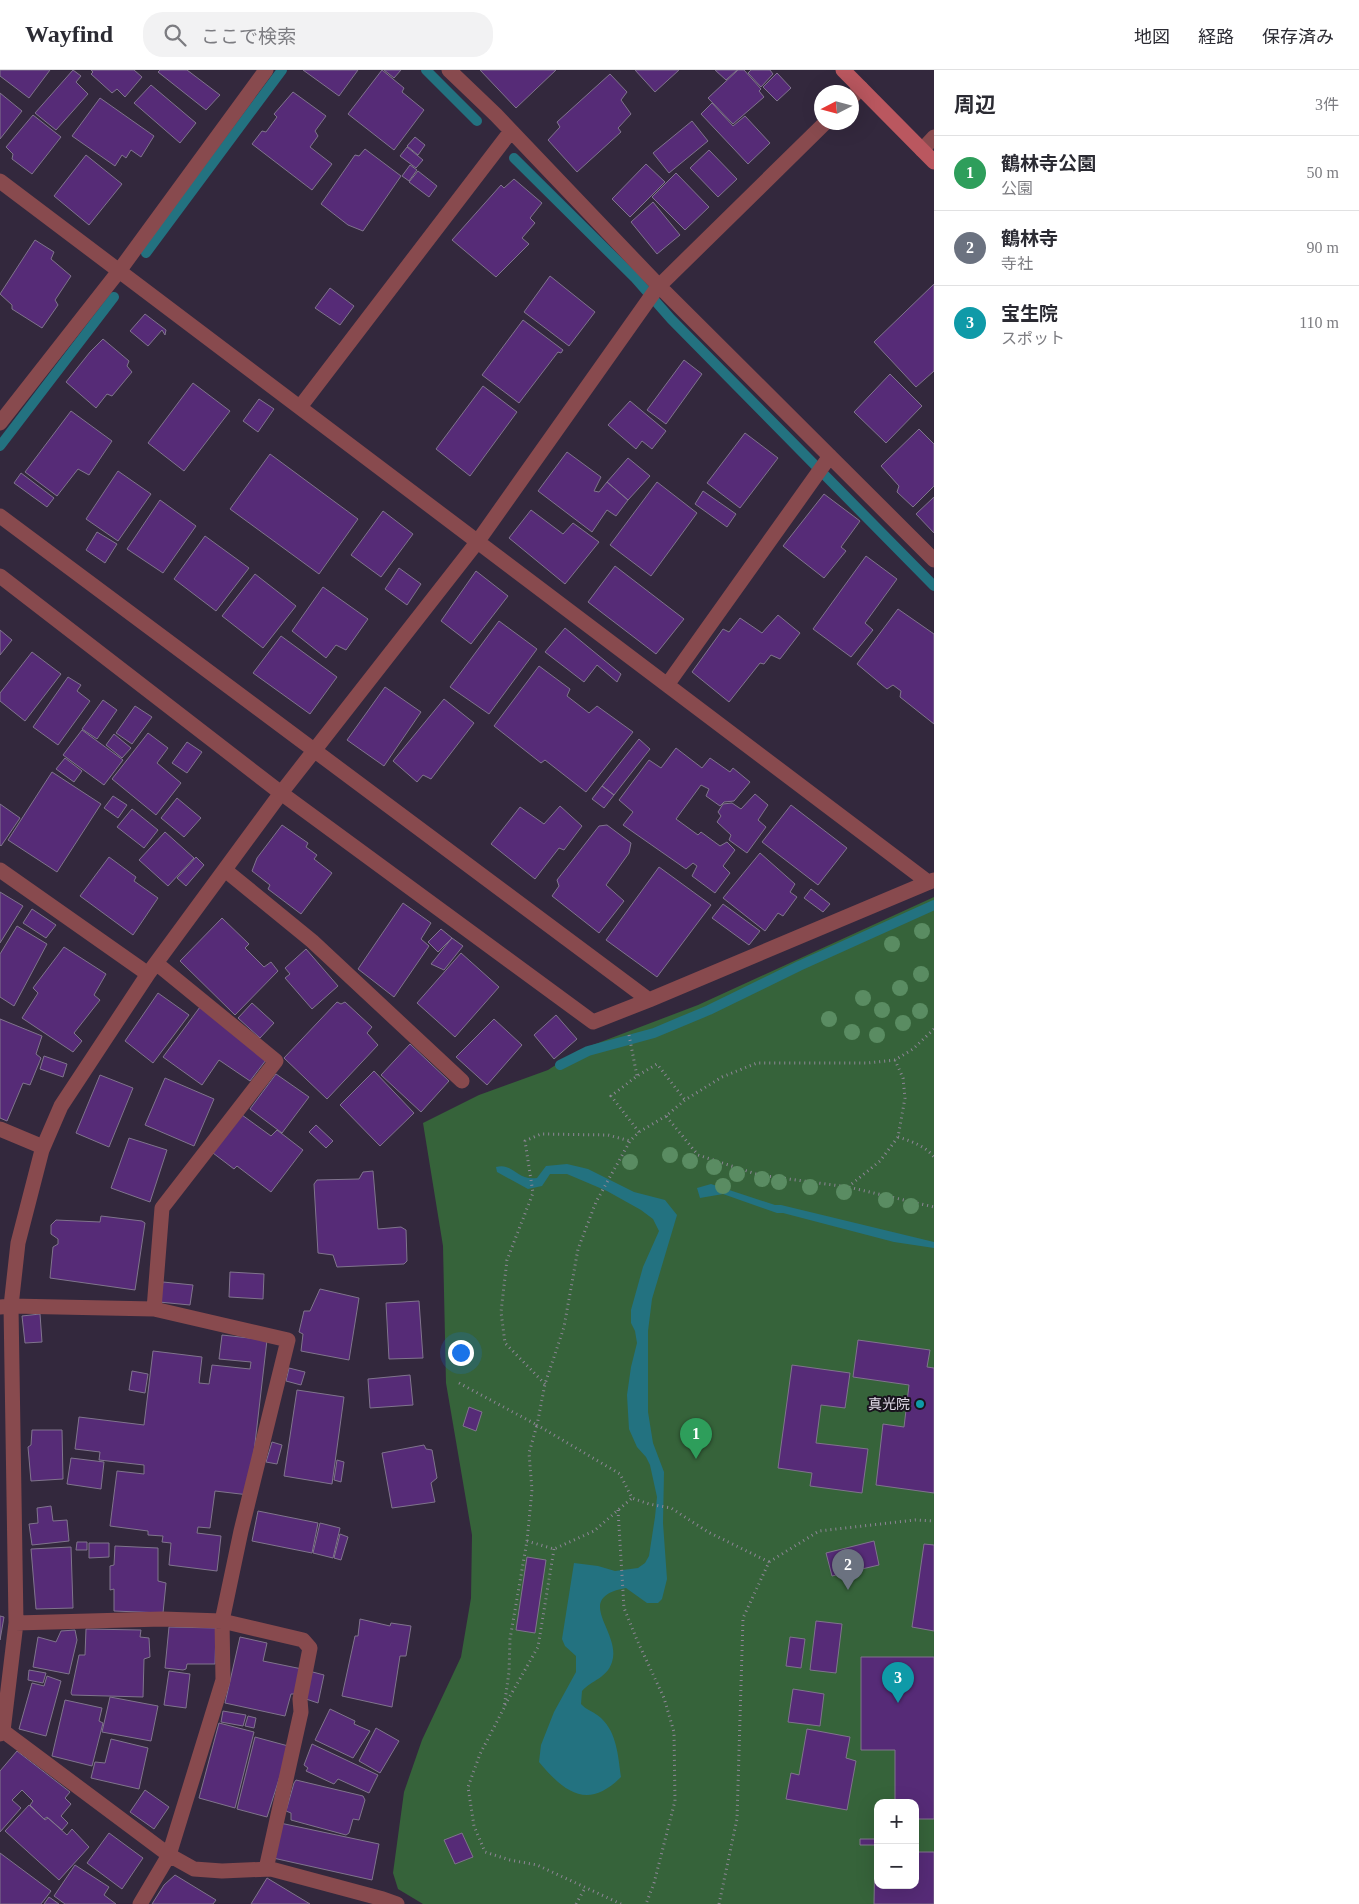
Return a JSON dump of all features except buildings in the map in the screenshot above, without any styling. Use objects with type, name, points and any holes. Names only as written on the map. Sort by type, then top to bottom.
[{"type":"street","points":[[0,424],[119,271],[266,70]]},
{"type":"street","points":[[449,70],[511,131],[658,287],[934,560]]},
{"type":"street","points":[[842,70],[852,85]]},
{"type":"street","points":[[859,95],[934,162]]},
{"type":"street","points":[[397,1904],[383,1898],[266,1869],[222,1871],[194,1869],[169,1855],[1,1732],[16,1624],[6,1306],[18,1243],[43,1146],[61,1106],[152,968],[281,793],[478,541],[658,287],[818,130]]},
{"type":"street","points":[[300,407],[511,131]]},
{"type":"street","points":[[922,150],[934,137]]},
{"type":"street","points":[[0,181],[931,881]]},
{"type":"street","points":[[668,685],[829,458]]},
{"type":"street","points":[[0,516],[649,1000]]},
{"type":"street","points":[[0,576],[281,793],[593,1022],[931,881]]},
{"type":"street","points":[[0,870],[152,968],[276,1061],[162,1208],[154,1308]]},
{"type":"street","points":[[225,870],[312,941],[462,1081]]},
{"type":"street","points":[[0,1129],[43,1146]]},
{"type":"street","points":[[6,1306],[154,1308],[288,1340],[241,1531],[222,1621],[223,1680],[169,1855],[140,1904]]},
{"type":"street","points":[[16,1624],[162,1620],[222,1621],[303,1640],[310,1648],[300,1699],[301,1712],[266,1869]]},
{"type":"path","points":[[623,1010],[638,1076]]},
{"type":"path","points":[[504,1708],[509,1672],[510,1639],[527,1541],[532,1490],[529,1453],[545,1384],[564,1326],[578,1249],[596,1202],[630,1141],[685,1100],[722,1076],[757,1063],[868,1063],[895,1060],[913,1049],[934,1029]]},
{"type":"path","points":[[848,1187],[880,1161],[898,1136],[905,1098],[903,1078],[895,1060]]},
{"type":"path","points":[[640,1132],[611,1096],[638,1076],[657,1064],[685,1100]]},
{"type":"path","points":[[666,1116],[698,1155],[759,1175],[848,1187],[934,1207]]},
{"type":"path","points":[[545,1384],[505,1342],[501,1312],[507,1260],[533,1193],[525,1141],[541,1134],[608,1134],[630,1141]]},
{"type":"path","points":[[898,1136],[912,1141],[930,1152],[934,1157]]},
{"type":"path","points":[[459,1383],[620,1474],[632,1498],[649,1504],[671,1508],[708,1532],[769,1562]]},
{"type":"path","points":[[527,1541],[554,1549],[594,1531],[632,1498]]},
{"type":"path","points":[[618,1510],[624,1608],[636,1640],[664,1698],[674,1732],[675,1801],[657,1873],[646,1904]]},
{"type":"path","points":[[720,1904],[737,1819],[743,1618],[769,1562],[819,1531],[914,1520],[934,1522]]},
{"type":"path","points":[[554,1549],[538,1647],[480,1754],[468,1787],[474,1826],[485,1852],[510,1860],[537,1864],[621,1904]]},
{"type":"path","points":[[576,1904],[585,1888]]},
{"type":"green space","points":[[934,897],[934,1904],[423,1904],[398,1889],[393,1873],[404,1792],[422,1740],[461,1657],[471,1598],[472,1535],[446,1383],[443,1246],[423,1123],[479,1095],[548,1070],[577,1051],[698,1005]]},
{"type":"water","points":[[567,1164],[588,1169],[634,1192],[665,1200],[677,1215],[652,1299],[648,1331],[648,1412],[653,1443],[664,1472],[663,1523],[667,1579],[662,1599],[658,1603],[647,1603],[626,1588],[610,1593],[602,1600],[600,1608],[611,1639],[612,1662],[607,1672],[582,1691],[581,1704],[601,1718],[614,1738],[621,1777],[598,1793],[587,1795],[577,1794],[568,1789],[549,1773],[539,1762],[541,1745],[554,1712],[576,1672],[576,1656],[565,1646],[562,1639],[574,1563],[598,1566],[615,1571],[638,1568],[645,1563],[649,1556],[657,1497],[650,1465],[637,1447],[629,1429],[627,1395],[637,1343],[635,1331],[631,1323],[631,1310],[643,1267],[659,1231],[653,1219],[641,1210],[607,1191],[567,1174],[550,1174],[542,1186],[528,1189],[497,1172],[496,1167],[507,1167],[524,1177],[537,1178],[546,1166]]},
{"type":"water","points":[[711,1184],[775,1205],[934,1242],[934,1248],[894,1242],[777,1213],[723,1194],[700,1198],[697,1188]]},
{"type":"waterway","points":[[146,253],[282,70]]},
{"type":"waterway","points":[[426,70],[477,121]]},
{"type":"waterway","points":[[514,158],[635,278],[671,319],[934,586]]},
{"type":"waterway","points":[[0,446],[114,297]]},
{"type":"waterway","points":[[560,1065],[588,1051],[654,1033],[709,1010],[799,966],[934,905]]},
{"type":"place","name":"真光院","points":[[920,1404]]},
{"type":"place","name":"鶴林寺公園","points":[[696,1459]]},
{"type":"place","name":"鶴林寺","points":[[848,1590]]},
{"type":"place","name":"宝生院","points":[[898,1703]]}]
